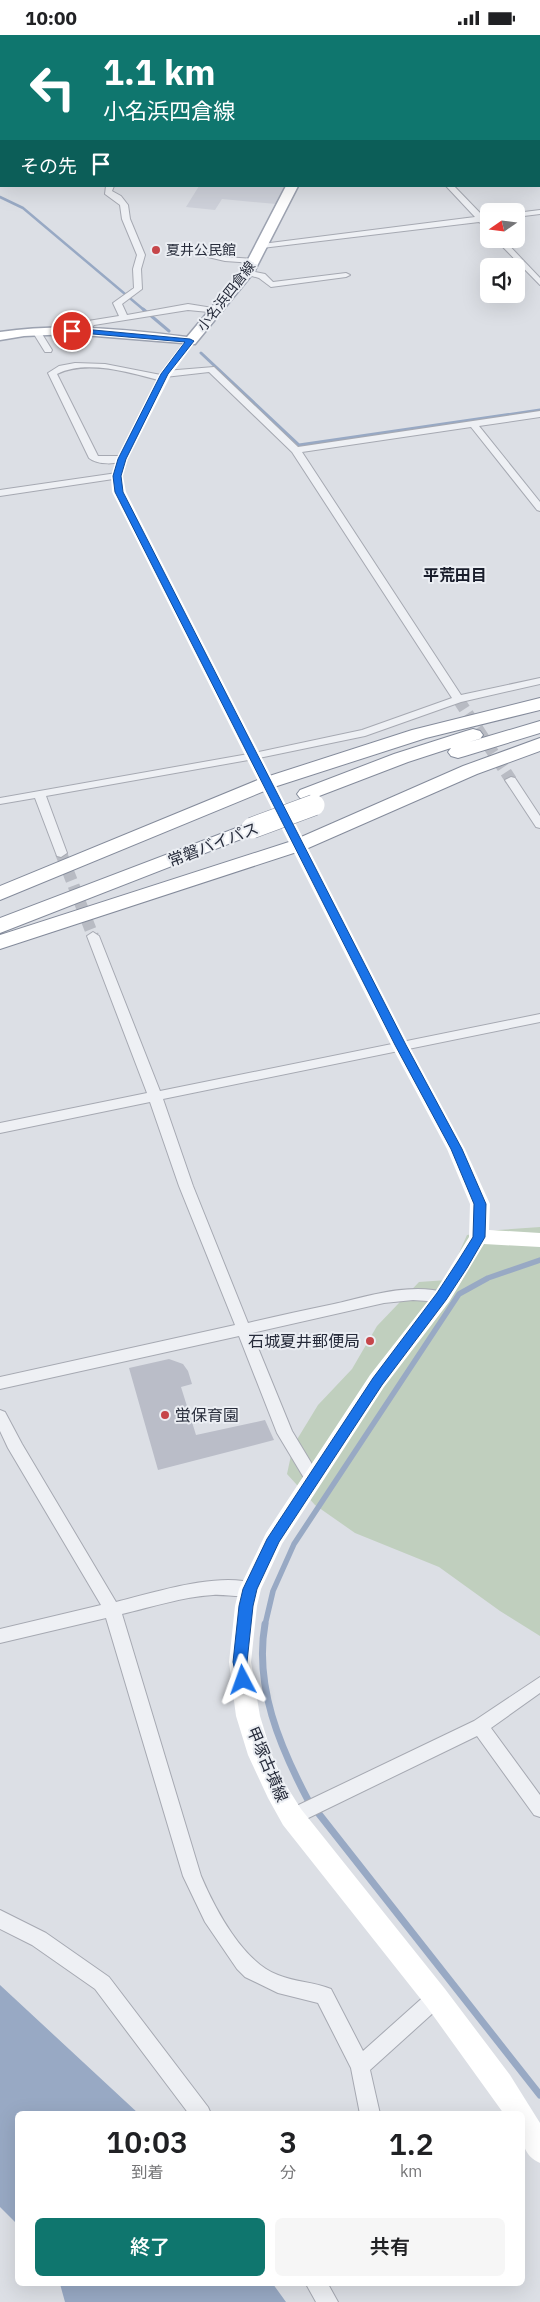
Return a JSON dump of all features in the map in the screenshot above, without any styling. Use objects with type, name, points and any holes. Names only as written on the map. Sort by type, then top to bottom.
[{"type":"highway","points":[[0,894],[267,783],[419,734],[540,704]]},
{"type":"highway","name":"常磐バイパス","points":[[310,799],[401,758],[540,716]]},
{"type":"highway","name":"常磐バイパス","points":[[0,912],[310,799],[483,743],[540,727]]},
{"type":"highway","points":[[0,941],[299,845],[470,770],[540,744]]},
{"type":"highway","name":"常磐バイパス","points":[[0,926],[250,822]]},
{"type":"main road","name":"小名浜四倉線","points":[[0,336],[36,331],[83,331],[190,341],[251,267],[292,187]]},
{"type":"main road","name":"甲塚古墳線","points":[[190,341],[164,376],[122,459],[117,476],[119,492],[400,1045],[456,1149],[480,1204],[479,1237],[442,1297],[377,1381],[313,1479],[274,1539],[250,1589],[246,1606],[240,1662],[248,1716],[260,1755],[276,1790],[298,1814],[501,2084],[518,2111]]},
{"type":"main road","points":[[479,1237],[540,1241]]},
{"type":"main road","points":[[525,2123],[540,2149]]},
{"type":"street","points":[[110,187],[108,192],[118,198],[124,205],[126,219],[141,255],[137,269],[139,286],[133,293],[122,298],[117,303],[124,318]]},
{"type":"street","points":[[451,187],[480,214]]},
{"type":"street","points":[[525,214],[540,212]]},
{"type":"street","points":[[262,246],[480,220]]},
{"type":"street","points":[[507,248],[540,283]]},
{"type":"street","points":[[198,252],[251,267],[271,285],[346,275]]},
{"type":"street","points":[[83,331],[91,323],[148,313],[188,307],[216,311]]},
{"type":"street","points":[[36,331],[48,350]]},
{"type":"street","points":[[122,459],[95,460],[52,373],[59,369],[92,365],[164,376],[211,369],[296,450],[458,699]]},
{"type":"street","points":[[296,450],[540,414]]},
{"type":"street","points":[[474,425],[540,508]]},
{"type":"street","points":[[0,493],[117,476]]},
{"type":"street","points":[[0,801],[254,756],[365,733],[458,699],[540,681]]},
{"type":"street","points":[[511,780],[540,825]]},
{"type":"street","points":[[39,794],[62,853]]},
{"type":"street","points":[[93,936],[186,1186],[285,1433],[313,1479]]},
{"type":"street","points":[[0,1128],[540,1018]]},
{"type":"street","points":[[0,1383],[384,1298],[413,1295],[442,1297]]},
{"type":"street","points":[[0,1416],[16,1448],[112,1610],[181,1838],[188,1867],[200,1897],[229,1943],[251,1970],[278,1983],[308,1993],[324,1995],[360,2066],[369,2111]]},
{"type":"street","points":[[0,1636],[192,1591],[214,1588],[250,1589]]},
{"type":"street","points":[[298,1814],[480,1726],[540,1684]]},
{"type":"street","points":[[480,1726],[540,1809]]},
{"type":"street","points":[[0,1919],[39,1939],[102,1983],[199,2111]]},
{"type":"street","points":[[360,2066],[436,1998]]},
{"type":"street","points":[[317,2286],[328,2302]]},
{"type":"shaded area","points":[[198,187],[286,187],[276,204],[222,199],[215,210],[186,207]]},
{"type":"green space","points":[[540,1227],[540,1636],[500,1611],[439,1567],[355,1533],[315,1505],[287,1474],[293,1446],[318,1405],[352,1369],[377,1326],[419,1282],[447,1280],[467,1235],[498,1230]]},
{"type":"water","points":[[0,1985],[136,2111],[15,2111],[15,2222],[0,2207]]},
{"type":"water","points":[[61,2286],[274,2286],[286,2302],[65,2302]]},
{"type":"building","name":"蛍保育園","points":[[169,1359],[183,1364],[188,1371],[192,1384],[181,1387],[196,1435],[265,1420],[274,1440],[158,1470],[129,1368]]},
{"type":"waterway","points":[[0,197],[23,208],[144,310]]},
{"type":"waterway","points":[[143,309],[169,331]]},
{"type":"waterway","points":[[201,353],[299,445],[540,410]]},
{"type":"waterway","points":[[265,1625],[273,1591],[294,1544],[459,1294],[488,1278],[540,1260]]},
{"type":"waterway","points":[[265,1624],[263,1670],[266,1693],[279,1737],[308,1800],[540,2095]]},
{"type":"tunnel","points":[[458,699],[511,780]]},
{"type":"tunnel","points":[[61,853],[93,936]]},
{"type":"place","name":"夏井公民館","points":[[156,250]]},
{"type":"place","name":"石城夏井郵便局","points":[[370,1341]]},
{"type":"place","name":"蛍保育園","points":[[165,1415]]},
{"type":"district","name":"平荒田目","points":[[455,575]]},
{"type":"route","points":[[72,331],[146,335],[190,341],[165,374],[122,459],[117,476],[119,492],[400,1045],[456,1149],[480,1204],[479,1237],[462,1265],[442,1297],[377,1381],[274,1539],[250,1589],[246,1606],[240,1662],[243,1680]]}]
